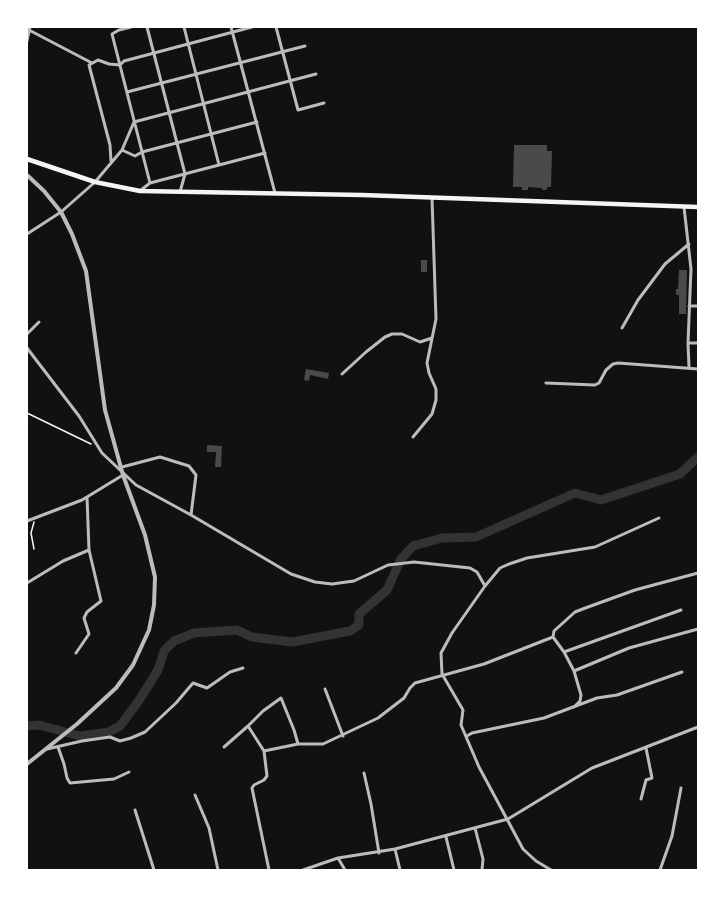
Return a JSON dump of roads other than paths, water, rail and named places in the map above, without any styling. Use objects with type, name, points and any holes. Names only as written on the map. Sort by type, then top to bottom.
[{"type":"main road","points":[[27,159],[94,182],[140,191],[698,205]]},
{"type":"street","points":[[130,27],[112,34],[150,183]]},
{"type":"street","points":[[147,27],[185,174],[180,192]]},
{"type":"street","points":[[184,27],[219,165]]},
{"type":"street","points":[[231,27],[275,193]]},
{"type":"street","points":[[111,162],[110,145],[89,65],[98,60],[120,65],[124,61],[252,27]]},
{"type":"street","points":[[276,27],[298,110],[324,103]]},
{"type":"street","points":[[27,41],[29,29],[92,63]]},
{"type":"street","points":[[127,92],[305,46]]},
{"type":"street","points":[[27,234],[61,212],[94,182],[122,150],[135,122],[316,74]]},
{"type":"street","points":[[122,150],[135,156],[142,152],[257,122]]},
{"type":"street","points":[[140,191],[150,183],[265,153]]},
{"type":"street","points":[[27,175],[44,190],[61,212],[86,271],[105,410],[123,475],[139,517],[155,577],[150,630],[133,665],[116,688],[56,745]]},
{"type":"street","points":[[413,437],[432,414],[436,400],[434,382],[428,369],[436,319],[432,198]]},
{"type":"street","points":[[684,206],[691,269],[688,367]]},
{"type":"street","points":[[622,328],[638,300],[665,264],[689,244]]},
{"type":"street","points":[[689,306],[698,306]]},
{"type":"street","points":[[27,334],[39,322]]},
{"type":"street","points":[[342,374],[366,352],[392,334],[402,334],[420,342],[432,338]]},
{"type":"street","points":[[687,343],[698,343]]},
{"type":"street","points":[[27,348],[79,416],[100,449],[123,475],[136,486],[191,515],[291,574],[315,582],[332,584],[354,581],[388,565],[414,562],[470,568],[477,572],[485,586]]},
{"type":"street","points":[[546,383],[595,385],[599,383],[606,370],[618,363],[698,369]]},
{"type":"street","points":[[122,467],[160,457],[189,466],[196,475],[191,515]]},
{"type":"street","points":[[27,521],[87,497],[123,475]]},
{"type":"street","points":[[76,652],[89,634],[84,618],[87,612],[101,601],[89,550],[87,497]]},
{"type":"street","points":[[551,870],[536,861],[523,849],[479,767],[462,725],[463,710],[442,674],[441,653],[452,633],[500,568],[527,558],[595,547],[659,518]]},
{"type":"street","points":[[27,583],[63,561],[89,550]]},
{"type":"street","points":[[574,707],[580,701],[581,695],[574,671],[553,637],[554,631],[575,612],[635,590],[698,573]]},
{"type":"street","points":[[564,652],[681,610]]},
{"type":"street","points":[[574,671],[629,648],[698,629]]},
{"type":"street","points":[[264,751],[298,744],[323,744],[378,718],[404,698],[416,683],[484,664],[553,637]]},
{"type":"street","points":[[27,764],[56,745],[111,737],[120,741],[145,732],[176,703],[193,683],[207,688],[230,672],[243,668]]},
{"type":"street","points":[[466,736],[472,732],[544,718],[597,698],[635,689],[682,672]]},
{"type":"street","points":[[325,689],[343,736]]},
{"type":"street","points":[[224,747],[262,711],[281,699],[298,744]]},
{"type":"street","points":[[248,726],[264,751],[267,776],[252,788],[269,870]]},
{"type":"street","points":[[303,870],[338,858],[379,853],[508,819],[592,768],[698,727]]},
{"type":"street","points":[[56,745],[64,764],[66,778],[70,783],[114,779],[129,772]]},
{"type":"street","points":[[641,799],[646,780],[652,778],[646,748]]},
{"type":"street","points":[[364,773],[372,804],[379,853]]},
{"type":"street","points":[[660,870],[672,836],[681,788]]},
{"type":"street","points":[[195,795],[209,828],[218,870]]},
{"type":"street","points":[[135,810],[154,870]]},
{"type":"street","points":[[475,828],[483,859],[483,870]]},
{"type":"street","points":[[446,836],[454,870]]},
{"type":"street","points":[[396,849],[400,870]]},
{"type":"street","points":[[338,858],[345,870]]},
{"type":"waterway","points":[[27,726],[39,725],[80,736],[109,732],[120,726],[138,702],[158,670],[164,651],[174,641],[194,633],[237,630],[252,637],[292,642],[350,631],[359,625],[359,614],[387,590],[401,559],[413,546],[442,538],[476,537],[575,493],[601,500],[680,474],[698,457]]}]
